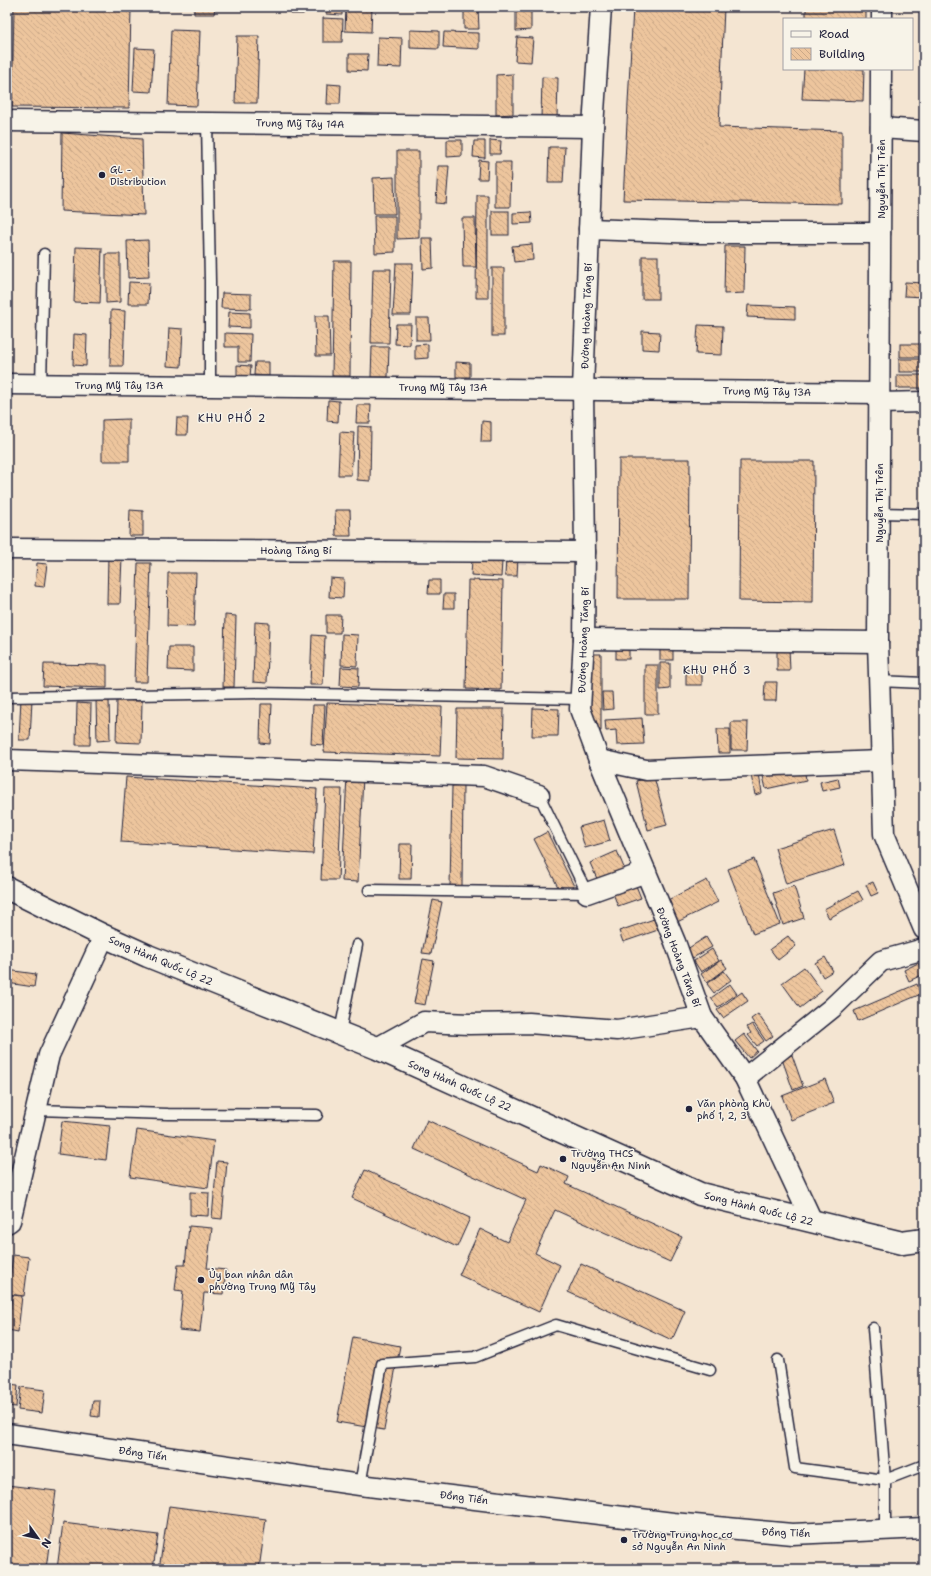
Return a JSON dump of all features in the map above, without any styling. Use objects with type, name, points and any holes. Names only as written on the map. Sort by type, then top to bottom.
[{"type":"street","name":"Đường Hoàng Tăng Bí","points":[[601,7],[593,127],[583,388],[585,552],[584,639],[580,709],[599,760],[675,942],[702,1017],[745,1078],[812,1221]]},
{"type":"street","points":[[882,7],[882,18]]},
{"type":"street","name":"Nguyễn Thị Trên","points":[[881,70],[878,681],[884,834],[922,920]]},
{"type":"street","name":"Trung Mỹ Tây 14A","points":[[7,120],[593,127]]},
{"type":"street","points":[[881,128],[924,131]]},
{"type":"street","points":[[589,229],[707,233],[880,233]]},
{"type":"street","name":"Trung Mỹ Tây 13A","points":[[7,384],[583,388],[879,398],[924,402]]},
{"type":"street","name":"Hoàng Tăng Bí","points":[[7,548],[585,552]]},
{"type":"street","points":[[584,639],[878,642]]},
{"type":"street","points":[[7,760],[484,776],[539,795]]},
{"type":"street","points":[[599,760],[646,770],[881,761]]},
{"type":"street","points":[[588,893],[646,872]]},
{"type":"street","name":"Song Hành Quốc Lộ 22","points":[[7,888],[148,956],[340,1032],[700,1194],[902,1243],[924,1240]]},
{"type":"street","points":[[7,1223],[10,1221],[49,1055],[104,936]]},
{"type":"street","points":[[745,1078],[832,1008],[881,961],[924,949]]},
{"type":"street","points":[[377,1048],[424,1022],[469,1024],[529,1023],[617,1030],[702,1017]]},
{"type":"street","name":"Đồng Tiến","points":[[7,1434],[360,1485],[673,1523],[792,1534],[924,1528]]},
{"type":"lane","points":[[207,122],[210,385]]},
{"type":"lane","points":[[41,385],[44,254]]},
{"type":"lane","points":[[878,514],[924,514]]},
{"type":"lane","points":[[878,681],[924,683]]},
{"type":"lane","points":[[7,697],[259,693],[581,699]]},
{"type":"lane","points":[[369,890],[588,893],[539,795]]},
{"type":"lane","points":[[340,1032],[357,945]]},
{"type":"lane","points":[[36,1110],[168,1114],[317,1115]]},
{"type":"lane","points":[[360,1485],[382,1364],[475,1357],[556,1325],[710,1370]]},
{"type":"lane","points":[[873,1328],[885,1480],[885,1530]]},
{"type":"lane","points":[[778,1360],[795,1468],[885,1480],[924,1465]]},
{"type":"building","points":[[14,7],[131,7],[129,108],[12,107]]},
{"type":"building","points":[[194,7],[215,7],[214,14],[194,14]]},
{"type":"building","points":[[291,7],[303,7],[303,14],[291,14]]},
{"type":"building","points":[[307,7],[319,7],[319,11],[307,11]]},
{"type":"building","points":[[326,7],[342,7],[342,15],[326,14]]},
{"type":"building","points":[[346,7],[372,7],[371,32],[345,31]]},
{"type":"building","points":[[464,7],[478,7],[479,29],[464,29]]},
{"type":"building","points":[[633,7],[724,7],[719,127],[842,131],[842,204],[623,200]]},
{"type":"building","points":[[806,7],[866,7],[866,18],[806,18]]},
{"type":"building","points":[[516,11],[531,11],[531,30],[516,31]]},
{"type":"building","points":[[323,18],[343,19],[342,42],[323,42]]},
{"type":"building","points":[[171,30],[200,31],[197,106],[168,105]]},
{"type":"building","points":[[410,30],[439,31],[439,49],[410,48]]},
{"type":"building","points":[[444,32],[479,33],[479,49],[443,47]]},
{"type":"building","points":[[237,36],[259,36],[257,103],[235,103]]},
{"type":"building","points":[[378,37],[402,38],[401,68],[377,67]]},
{"type":"building","points":[[517,37],[533,38],[531,62],[515,61]]},
{"type":"building","points":[[135,48],[154,49],[151,92],[133,91]]},
{"type":"building","points":[[349,54],[368,54],[367,71],[349,70]]},
{"type":"building","points":[[7,63],[10,63],[10,106],[7,106]]},
{"type":"building","points":[[804,70],[864,70],[863,101],[802,99]]},
{"type":"building","points":[[513,74],[513,114],[496,115],[496,75]]},
{"type":"building","points":[[542,77],[558,78],[557,119],[541,119]]},
{"type":"building","points":[[328,84],[341,85],[340,104],[327,104]]},
{"type":"building","name":"GL - Distribution","points":[[62,133],[142,139],[144,215],[61,211]]},
{"type":"building","points":[[447,140],[462,140],[462,156],[447,157]]},
{"type":"building","points":[[490,140],[501,141],[500,154],[490,154]]},
{"type":"building","points":[[474,141],[485,141],[485,158],[473,157]]},
{"type":"building","points":[[549,147],[565,147],[563,183],[548,183]]},
{"type":"building","points":[[397,151],[419,151],[419,238],[397,239]]},
{"type":"building","points":[[479,160],[488,161],[487,179],[478,179]]},
{"type":"building","points":[[495,162],[511,162],[510,207],[495,207]]},
{"type":"building","points":[[438,166],[449,166],[446,204],[436,203]]},
{"type":"building","points":[[394,177],[395,214],[374,214],[373,178]]},
{"type":"building","points":[[477,195],[488,195],[488,298],[476,298]]},
{"type":"building","points":[[492,211],[509,211],[509,235],[492,235]]},
{"type":"building","points":[[531,212],[532,223],[513,224],[513,213]]},
{"type":"building","points":[[374,216],[395,216],[395,252],[375,253]]},
{"type":"building","points":[[462,218],[475,218],[476,267],[463,267]]},
{"type":"building","points":[[422,238],[432,238],[433,268],[423,269]]},
{"type":"building","points":[[148,240],[149,277],[128,278],[127,241]]},
{"type":"building","points":[[532,244],[533,260],[514,262],[512,246]]},
{"type":"building","points":[[725,246],[745,246],[744,293],[724,294]]},
{"type":"building","points":[[76,247],[102,248],[100,303],[74,302]]},
{"type":"building","points":[[106,254],[120,254],[120,302],[106,303]]},
{"type":"building","points":[[642,256],[658,256],[658,299],[642,299]]},
{"type":"building","points":[[334,261],[351,261],[350,376],[332,376]]},
{"type":"building","points":[[396,263],[413,263],[411,315],[393,315]]},
{"type":"building","points":[[492,268],[504,268],[504,336],[492,336]]},
{"type":"building","points":[[373,269],[391,269],[389,343],[371,343]]},
{"type":"building","points":[[129,282],[149,283],[148,304],[128,304]]},
{"type":"building","points":[[905,282],[924,283],[924,297],[904,296]]},
{"type":"building","points":[[222,293],[251,294],[251,309],[221,308]]},
{"type":"building","points":[[748,305],[795,307],[795,319],[747,317]]},
{"type":"building","points":[[111,310],[125,311],[123,366],[110,366]]},
{"type":"building","points":[[229,312],[250,313],[250,328],[228,327]]},
{"type":"building","points":[[315,316],[329,316],[330,356],[316,356]]},
{"type":"building","points":[[416,318],[429,318],[430,340],[416,340]]},
{"type":"building","points":[[396,324],[411,324],[410,345],[395,344]]},
{"type":"building","points":[[698,325],[723,326],[722,355],[696,354]]},
{"type":"building","points":[[169,328],[183,329],[181,367],[167,366]]},
{"type":"building","points":[[642,331],[660,332],[659,350],[642,349]]},
{"type":"building","points":[[225,333],[251,334],[250,362],[238,362],[238,347],[225,347]]},
{"type":"building","points":[[74,334],[87,335],[86,366],[73,365]]},
{"type":"building","points":[[428,344],[428,358],[415,359],[415,345]]},
{"type":"building","points":[[900,344],[924,344],[924,357],[900,357]]},
{"type":"building","points":[[372,347],[389,347],[388,377],[371,377]]},
{"type":"building","points":[[899,359],[924,359],[924,372],[899,372]]},
{"type":"building","points":[[255,362],[269,362],[269,376],[254,375]]},
{"type":"building","points":[[456,362],[470,363],[470,377],[456,377]]},
{"type":"building","points":[[237,365],[251,366],[250,376],[237,376]]},
{"type":"building","points":[[897,375],[924,375],[924,388],[897,388]]},
{"type":"building","points":[[328,400],[339,401],[338,422],[327,421]]},
{"type":"building","points":[[357,405],[371,405],[370,423],[356,423]]},
{"type":"building","points":[[177,418],[188,418],[187,435],[176,435]]},
{"type":"building","points":[[129,419],[129,461],[102,461],[102,420]]},
{"type":"building","points":[[482,421],[491,422],[491,442],[481,442]]},
{"type":"building","points":[[358,426],[371,427],[370,481],[357,480]]},
{"type":"building","points":[[340,432],[354,433],[351,475],[338,475]]},
{"type":"building","points":[[619,459],[690,459],[689,599],[618,599]]},
{"type":"building","points":[[740,461],[814,461],[813,602],[739,601]]},
{"type":"building","points":[[130,510],[143,511],[143,536],[129,536]]},
{"type":"building","points":[[335,510],[350,510],[351,536],[336,536]]},
{"type":"building","points":[[108,556],[122,557],[120,604],[107,604]]},
{"type":"building","points":[[506,557],[518,558],[517,576],[505,576]]},
{"type":"building","points":[[472,560],[502,561],[501,577],[471,575]]},
{"type":"building","points":[[37,563],[47,564],[44,587],[35,586]]},
{"type":"building","points":[[138,563],[151,563],[147,682],[134,682]]},
{"type":"building","points":[[168,573],[196,573],[194,627],[167,626]]},
{"type":"building","points":[[330,578],[344,579],[343,598],[329,597]]},
{"type":"building","points":[[429,580],[440,580],[440,594],[428,594]]},
{"type":"building","points":[[468,580],[503,581],[501,690],[466,689]]},
{"type":"building","points":[[444,594],[454,594],[454,608],[443,608]]},
{"type":"building","points":[[225,615],[236,616],[234,687],[223,687]]},
{"type":"building","points":[[326,615],[341,615],[340,633],[326,633]]},
{"type":"building","points":[[255,622],[269,623],[267,683],[253,682]]},
{"type":"building","points":[[342,634],[358,635],[357,666],[341,665]]},
{"type":"building","points":[[312,635],[325,636],[323,685],[310,685]]},
{"type":"building","points":[[169,647],[193,647],[193,671],[168,670]]},
{"type":"building","points":[[789,648],[790,671],[777,671],[777,649]]},
{"type":"building","points":[[660,649],[673,649],[673,660],[660,660]]},
{"type":"building","points":[[616,650],[629,650],[629,659],[616,659]]},
{"type":"building","points":[[590,654],[601,654],[601,731],[590,730]]},
{"type":"building","points":[[660,663],[670,663],[670,689],[660,690]]},
{"type":"building","points":[[44,664],[107,665],[107,688],[43,686]]},
{"type":"building","points":[[645,665],[658,665],[658,714],[645,714]]},
{"type":"building","points":[[341,667],[359,668],[358,687],[340,686]]},
{"type":"building","points":[[686,670],[702,670],[702,685],[686,685]]},
{"type":"building","points":[[765,682],[777,682],[776,701],[764,701]]},
{"type":"building","points":[[602,692],[612,692],[613,709],[603,710]]},
{"type":"building","points":[[21,698],[32,699],[30,740],[19,740]]},
{"type":"building","points":[[96,700],[109,700],[110,740],[97,741]]},
{"type":"building","points":[[117,700],[142,701],[141,743],[116,742]]},
{"type":"building","points":[[77,703],[91,704],[90,745],[76,745]]},
{"type":"building","points":[[327,703],[442,707],[440,756],[324,752]]},
{"type":"building","points":[[261,704],[272,704],[270,744],[260,743]]},
{"type":"building","points":[[313,705],[325,705],[323,745],[311,744]]},
{"type":"building","points":[[533,708],[559,709],[558,736],[532,736]]},
{"type":"building","points":[[457,709],[504,709],[503,759],[456,758]]},
{"type":"building","points":[[642,718],[644,744],[617,745],[616,730],[606,731],[605,720]]},
{"type":"building","points":[[731,722],[748,722],[747,750],[731,750]]},
{"type":"building","points":[[717,729],[730,729],[730,753],[718,753]]},
{"type":"building","points":[[804,767],[806,780],[766,789],[763,776]]},
{"type":"building","points":[[759,773],[762,793],[755,795],[751,775]]},
{"type":"building","points":[[347,775],[363,776],[358,882],[342,881]]},
{"type":"building","points":[[126,777],[317,789],[313,854],[121,842]]},
{"type":"building","points":[[654,777],[667,825],[648,830],[636,781]]},
{"type":"building","points":[[838,778],[840,787],[822,791],[820,782]]},
{"type":"building","points":[[463,785],[462,886],[450,886],[452,786]]},
{"type":"building","points":[[325,789],[342,789],[338,880],[321,880]]},
{"type":"building","points":[[604,820],[610,841],[585,848],[579,827]]},
{"type":"building","points":[[834,830],[845,865],[786,884],[775,848]]},
{"type":"building","points":[[547,832],[574,886],[561,893],[534,839]]},
{"type":"building","points":[[400,844],[412,844],[411,879],[399,879]]},
{"type":"building","points":[[617,851],[625,870],[598,881],[590,863]]},
{"type":"building","points":[[754,859],[780,924],[753,934],[728,869]]},
{"type":"building","points":[[633,878],[641,898],[618,906],[610,886]]},
{"type":"building","points":[[707,880],[718,902],[671,925],[660,904]]},
{"type":"building","points":[[873,882],[878,893],[871,896],[866,885]]},
{"type":"building","points":[[794,886],[804,918],[783,925],[773,893]]},
{"type":"building","points":[[858,891],[863,900],[829,918],[824,909]]},
{"type":"building","points":[[433,900],[442,902],[431,954],[422,953]]},
{"type":"building","points":[[654,919],[658,930],[623,942],[619,931]]},
{"type":"building","points":[[788,936],[796,946],[778,960],[770,949]]},
{"type":"building","points":[[706,937],[712,947],[689,960],[684,951]]},
{"type":"building","points":[[712,949],[719,961],[701,972],[694,961]]},
{"type":"building","points":[[825,957],[833,971],[823,977],[815,963]]},
{"type":"building","points":[[423,959],[434,961],[425,1005],[414,1003]]},
{"type":"building","points":[[721,960],[727,968],[707,983],[701,974]]},
{"type":"building","points":[[918,963],[924,974],[909,981],[904,970]]},
{"type":"building","points":[[804,967],[822,991],[800,1008],[782,983]]},
{"type":"building","points":[[7,970],[36,974],[34,987],[7,983]]},
{"type":"building","points":[[724,971],[731,980],[714,993],[707,984]]},
{"type":"building","points":[[730,984],[737,994],[718,1007],[711,998]]},
{"type":"building","points":[[917,984],[921,994],[858,1021],[854,1011]]},
{"type":"building","points":[[742,992],[748,1001],[723,1018],[717,1010]]},
{"type":"building","points":[[758,1014],[773,1036],[766,1041],[751,1019]]},
{"type":"building","points":[[752,1024],[764,1041],[757,1046],[748,1035],[751,1033],[747,1027]]},
{"type":"building","points":[[744,1034],[757,1051],[749,1058],[735,1041]]},
{"type":"building","points":[[792,1055],[803,1086],[793,1090],[782,1059]]},
{"type":"building","points":[[825,1079],[834,1103],[791,1120],[782,1096]]},
{"type":"building","points":[[427,1120],[538,1171],[541,1164],[569,1177],[566,1184],[682,1237],[670,1262],[555,1210],[535,1253],[560,1265],[539,1312],[459,1275],[480,1229],[507,1242],[526,1200],[414,1149]]},
{"type":"building","points":[[62,1121],[110,1126],[106,1160],[58,1154]]},
{"type":"building","points":[[137,1130],[214,1141],[208,1188],[130,1177]]},
{"type":"building","points":[[217,1161],[227,1162],[222,1219],[212,1218]]},
{"type":"building","points":[[365,1170],[470,1218],[457,1247],[352,1198]]},
{"type":"building","points":[[190,1192],[209,1193],[208,1216],[190,1215]]},
{"type":"building","name":"Ủy ban nhân dân phường Trung Mỹ Tây","points":[[189,1226],[212,1228],[207,1268],[226,1270],[223,1294],[204,1293],[200,1332],[179,1330],[183,1291],[175,1290],[178,1265],[185,1265]]},
{"type":"building","points":[[13,1255],[29,1257],[24,1296],[8,1294]]},
{"type":"building","points":[[581,1264],[685,1311],[672,1340],[568,1292]]},
{"type":"building","points":[[12,1295],[22,1296],[18,1332],[8,1330]]},
{"type":"building","points":[[7,1298],[10,1298],[7,1332]]},
{"type":"building","points":[[353,1337],[400,1346],[384,1430],[337,1422]]},
{"type":"building","points":[[7,1384],[18,1385],[16,1407],[7,1406]]},
{"type":"building","points":[[21,1387],[45,1390],[42,1413],[18,1410]]},
{"type":"building","points":[[93,1401],[100,1401],[99,1417],[91,1416]]},
{"type":"building","points":[[7,1485],[56,1491],[46,1569],[7,1569]]},
{"type":"building","points":[[169,1506],[266,1519],[259,1569],[159,1569]]},
{"type":"building","points":[[63,1523],[158,1535],[153,1569],[57,1569]]},
{"type":"place","name":"GL - Distribution","points":[[102,175]]},
{"type":"place","name":"Văn phòng Khu phố 1, 2, 3","points":[[689,1109]]},
{"type":"place","name":"Trường THCS Nguyễn An Ninh","points":[[563,1159]]},
{"type":"place","name":"Ủy ban nhân dân phường Trung Mỹ Tây","points":[[201,1280]]},
{"type":"place","name":"Trường Trung học cơ sở Nguyễn An Ninh","points":[[624,1540]]},
{"type":"district","name":"KHU PHỐ 2","points":[[232,418]]},
{"type":"district","name":"KHU PHỐ 3","points":[[717,670]]}]
